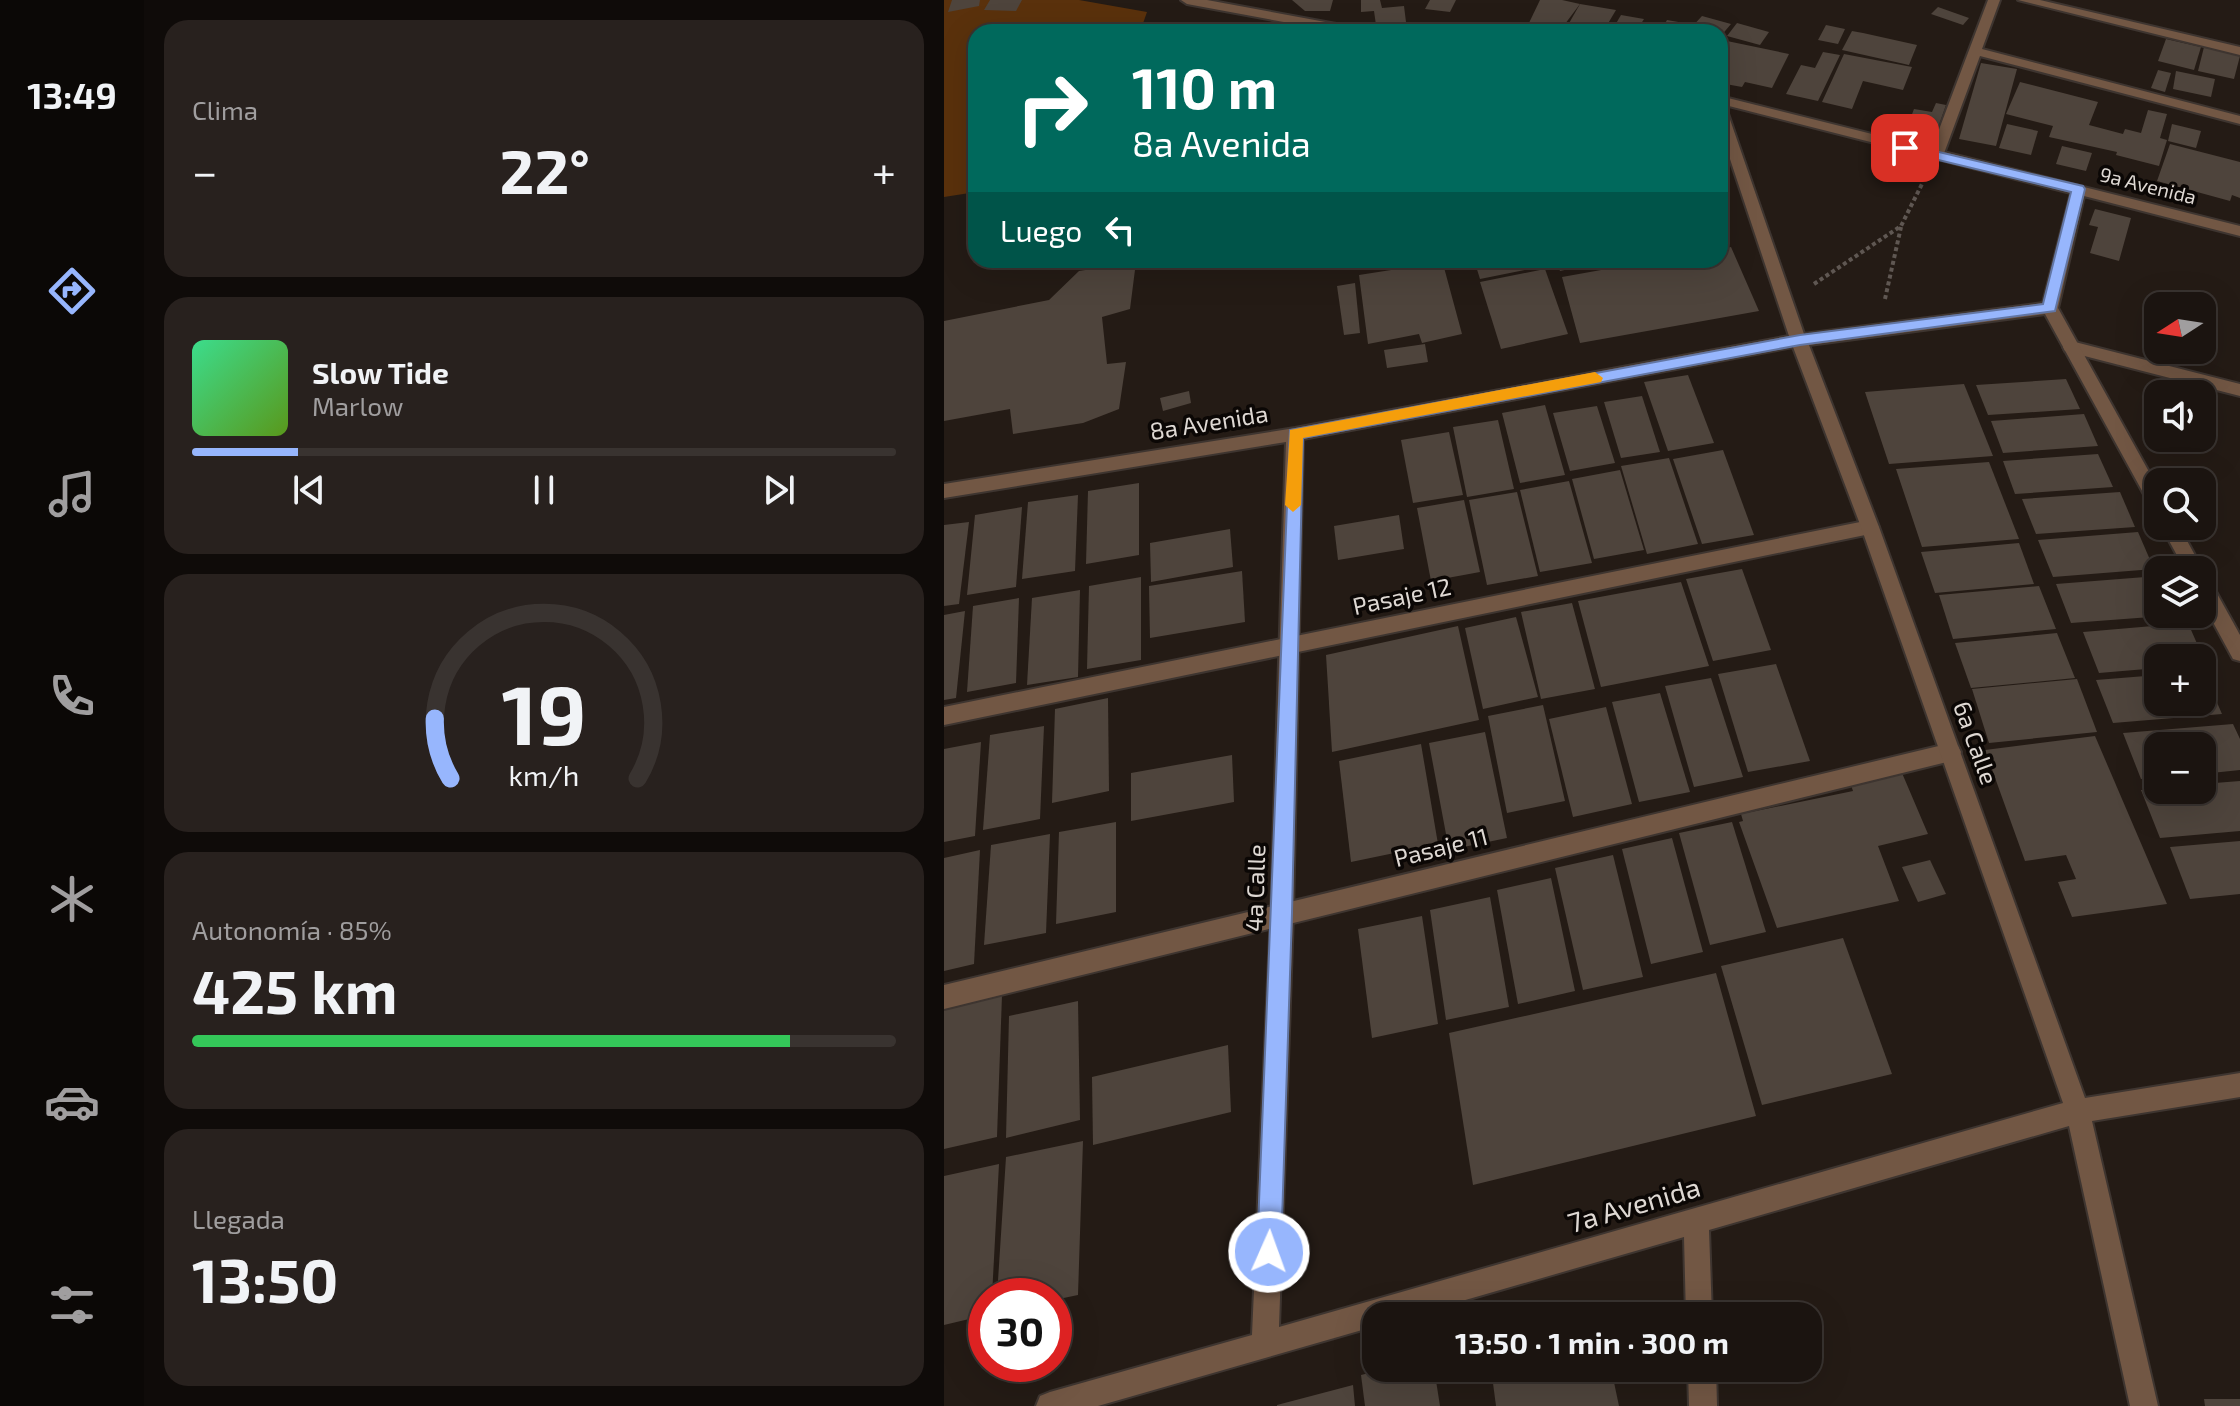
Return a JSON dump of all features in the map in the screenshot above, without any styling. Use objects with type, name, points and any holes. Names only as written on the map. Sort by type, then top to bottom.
[{"type":"street","points":[[1187,0],[1315,24]]},
{"type":"street","points":[[1936,156],[1994,0]]},
{"type":"street","points":[[2024,0],[2240,51]]},
{"type":"street","points":[[1976,51],[2240,120]]},
{"type":"street","name":"9a Avenida","points":[[1728,102],[2240,231]]},
{"type":"street","name":"6a Calle","points":[[1728,132],[1785,304],[1870,527],[2078,1111],[2144,1406]]},
{"type":"street","points":[[2079,189],[2050,308],[2144,479]]},
{"type":"street","name":"8a Avenida","points":[[944,491],[1295,434],[1800,340],[2050,308]]},
{"type":"street","points":[[2071,347],[2240,390]]},
{"type":"street","name":"4a Calle","points":[[1265,1344],[1282,913],[1295,434]]},
{"type":"street","name":"Pasaje 12","points":[[944,716],[1870,527]]},
{"type":"street","points":[[2216,609],[2240,653]]},
{"type":"street","name":"Pasaje 11","points":[[944,997],[1951,752]]},
{"type":"street","name":"7a Avenida","points":[[1050,1406],[2078,1111],[2240,1085]]},
{"type":"street","points":[[1696,1221],[1699,1302]]},
{"type":"street","points":[[1702,1382],[1703,1406]]},
{"type":"path","points":[[1878,328],[1901,226],[1936,156]]},
{"type":"path","points":[[1785,304],[1901,226]]},
{"type":"shaded area","points":[[944,0],[1079,0],[1147,12],[1143,24],[968,24],[968,193],[944,197]]},
{"type":"building","points":[[952,0],[980,0],[979,6],[948,12]]},
{"type":"building","points":[[990,0],[1022,0],[1016,11],[984,10]]},
{"type":"building","points":[[1292,0],[1333,0],[1330,11],[1305,11]]},
{"type":"building","points":[[1361,0],[1380,0],[1382,8],[1404,6],[1406,22],[1376,24],[1374,11],[1361,12]]},
{"type":"building","points":[[1430,0],[1456,0],[1450,12],[1425,9]]},
{"type":"building","points":[[1540,0],[1580,4],[1565,24],[1528,24]]},
{"type":"building","points":[[1580,4],[1616,10],[1608,24],[1569,24]]},
{"type":"building","points":[[1938,7],[1969,18],[1963,25],[1931,14]]},
{"type":"building","points":[[1621,15],[1644,19],[1641,24],[1616,24]]},
{"type":"building","points":[[1702,16],[1731,24],[1728,28],[1728,24],[1695,24]]},
{"type":"building","points":[[1667,20],[1684,23],[1683,24],[1665,24]]},
{"type":"building","points":[[1737,23],[1769,32],[1760,45],[1728,35]]},
{"type":"building","points":[[1826,25],[1845,29],[1838,44],[1818,40]]},
{"type":"building","points":[[1852,31],[1917,45],[1909,65],[1842,50]]},
{"type":"building","points":[[2166,39],[2201,47],[2194,70],[2158,61]]},
{"type":"building","points":[[1728,41],[1789,54],[1772,88],[1745,82],[1742,87],[1728,84]]},
{"type":"building","points":[[2204,47],[2240,56],[2234,79],[2198,71]]},
{"type":"building","points":[[1823,52],[1840,55],[1818,101],[1786,94],[1801,65],[1815,68]]},
{"type":"building","points":[[1844,54],[1912,67],[1903,90],[1863,81],[1852,109],[1822,102]]},
{"type":"building","points":[[1981,63],[2017,69],[1996,146],[1959,139]]},
{"type":"building","points":[[2158,70],[2171,73],[2165,92],[2151,88]]},
{"type":"building","points":[[2176,71],[2215,79],[2211,97],[2173,89]]},
{"type":"building","points":[[2020,82],[2098,102],[2089,125],[2123,134],[2125,129],[2141,133],[2148,110],[2167,114],[2160,138],[2167,140],[2159,166],[2116,155],[2117,152],[2049,137],[2053,126],[2006,114]]},
{"type":"building","points":[[1936,103],[1946,105],[1938,128],[1909,122],[1914,109],[1932,112]]},
{"type":"building","points":[[2007,124],[2038,131],[2031,155],[1999,148]]},
{"type":"building","points":[[2172,124],[2201,131],[2196,148],[2168,141]]},
{"type":"building","points":[[2170,144],[2240,162],[2240,198],[2232,195],[2230,201],[2157,181]]},
{"type":"building","points":[[2062,146],[2092,153],[2086,171],[2056,164]]},
{"type":"building","points":[[2095,209],[2131,218],[2119,261],[2090,253],[2098,227],[2089,225]]},
{"type":"building","points":[[1731,247],[1759,311],[1580,343],[1562,277],[1612,268],[1728,268],[1728,248]]},
{"type":"building","points":[[1135,268],[1130,309],[1102,317],[1107,364],[1126,362],[1119,409],[1083,423],[1013,434],[1010,409],[944,421],[944,321],[1049,300],[1079,271]]},
{"type":"building","points":[[1404,268],[1444,268],[1462,334],[1422,343],[1419,334],[1368,344],[1359,275]]},
{"type":"building","points":[[1477,268],[1534,268],[1480,279]]},
{"type":"building","points":[[1545,269],[1568,334],[1501,349],[1480,282]]},
{"type":"building","points":[[1355,283],[1360,333],[1344,335],[1337,286]]},
{"type":"building","points":[[1425,344],[1428,362],[1387,368],[1384,350]]},
{"type":"building","points":[[1688,375],[1714,443],[1668,451],[1644,382]]},
{"type":"building","points":[[2066,379],[2080,409],[1988,415],[1976,385]]},
{"type":"building","points":[[1964,384],[1993,456],[1889,464],[1865,392]]},
{"type":"building","points":[[1189,391],[1191,403],[1163,411],[1160,398]]},
{"type":"building","points":[[1642,396],[1660,452],[1621,458],[1604,402]]},
{"type":"building","points":[[1545,405],[1565,475],[1520,483],[1502,413]]},
{"type":"building","points":[[1597,406],[1615,463],[1570,471],[1553,413]]},
{"type":"building","points":[[2084,414],[2098,446],[2003,453],[1991,421]]},
{"type":"building","points":[[1498,420],[1514,489],[1467,497],[1453,427]]},
{"type":"building","points":[[1449,432],[1463,495],[1413,503],[1401,440]]},
{"type":"building","points":[[1723,450],[1754,535],[1702,544],[1673,459]]},
{"type":"building","points":[[2098,454],[2113,487],[2015,494],[2003,461]]},
{"type":"building","points":[[1669,458],[1698,544],[1647,554],[1621,466]]},
{"type":"building","points":[[1989,462],[2019,539],[1922,547],[1896,469]]},
{"type":"building","points":[[1620,470],[1644,550],[1594,559],[1572,479]]},
{"type":"building","points":[[1569,481],[1592,563],[1540,572],[1520,490]]},
{"type":"building","points":[[1139,483],[1139,555],[1086,564],[1088,491]]},
{"type":"building","points":[[1517,492],[1538,576],[1487,585],[1469,500]]},
{"type":"building","points":[[2120,492],[2135,527],[2036,534],[2022,499]]},
{"type":"building","points":[[1078,495],[1075,571],[1022,579],[1028,502]]},
{"type":"building","points":[[1464,500],[1480,572],[1431,581],[1417,508]]},
{"type":"building","points":[[1022,507],[1016,587],[967,595],[975,515]]},
{"type":"building","points":[[1399,515],[1404,549],[1338,560],[1334,526]]},
{"type":"building","points":[[969,522],[959,604],[944,606],[944,525]]},
{"type":"building","points":[[1230,529],[1233,567],[1151,582],[1150,543]]},
{"type":"building","points":[[2138,532],[2148,556],[2144,556],[2144,570],[2053,577],[2038,540]]},
{"type":"building","points":[[2019,543],[2034,584],[1935,593],[1921,552]]},
{"type":"building","points":[[1742,569],[1771,650],[1713,661],[1686,579]]},
{"type":"building","points":[[1242,571],[1245,622],[1150,638],[1149,586]]},
{"type":"building","points":[[1141,577],[1141,660],[1087,669],[1089,586]]},
{"type":"building","points":[[2144,577],[2144,618],[2071,623],[2056,584]]},
{"type":"building","points":[[1681,582],[1709,666],[1601,687],[1578,601]]},
{"type":"building","points":[[2039,586],[2056,629],[1953,639],[1939,595]]},
{"type":"building","points":[[1080,590],[1078,677],[1027,685],[1032,598]]},
{"type":"building","points":[[1019,598],[1016,683],[967,692],[973,606]]},
{"type":"building","points":[[1572,603],[1595,689],[1541,699],[1521,612]]},
{"type":"building","points":[[965,611],[956,698],[944,700],[944,615]]},
{"type":"building","points":[[1516,617],[1538,697],[1483,709],[1465,628]]},
{"type":"building","points":[[1458,626],[1479,720],[1332,752],[1326,655]]},
{"type":"building","points":[[2144,627],[2190,628],[2197,644],[2144,644],[2144,669],[2099,673],[2083,632]]},
{"type":"building","points":[[2057,633],[2075,678],[1971,688],[1955,643]]},
{"type":"building","points":[[1776,664],[1810,761],[1748,772],[1718,674]]},
{"type":"building","points":[[2144,676],[2144,716],[2198,716],[2113,723],[2096,680]]},
{"type":"building","points":[[1711,678],[1743,777],[1694,787],[1665,686]]},
{"type":"building","points":[[2077,679],[2097,732],[1989,743],[1972,689]]},
{"type":"building","points":[[1660,693],[1690,792],[1639,802],[1612,702]]},
{"type":"building","points":[[1108,698],[1109,791],[1052,803],[1055,709]]},
{"type":"building","points":[[2216,700],[2222,714],[2216,714]]},
{"type":"building","points":[[1543,705],[1565,801],[1507,813],[1488,716]]},
{"type":"building","points":[[1606,707],[1632,804],[1573,817],[1549,719]]},
{"type":"building","points":[[2233,724],[2240,739],[2240,770],[2216,773],[2216,732],[2144,732],[2144,779],[2141,779],[2123,733]]},
{"type":"building","points":[[1044,726],[1040,819],[983,830],[990,735]]},
{"type":"building","points":[[1485,732],[1507,838],[1449,850],[1429,743]]},
{"type":"building","points":[[2095,736],[2167,904],[2072,917],[2058,882],[2076,879],[2066,855],[2025,861],[1985,750]]},
{"type":"building","points":[[981,742],[975,836],[944,842],[944,749]]},
{"type":"building","points":[[1421,744],[1438,844],[1351,862],[1339,761]]},
{"type":"building","points":[[1232,755],[1234,802],[1131,821],[1131,773]]},
{"type":"building","points":[[1902,773],[1928,834],[1878,846],[1899,901],[1777,928],[1739,822],[1743,821],[1741,814],[1853,791],[1851,785]]},
{"type":"building","points":[[2240,781],[2240,831],[2160,838],[2147,804],[2216,804],[2216,783]]},
{"type":"building","points":[[1116,822],[1116,912],[1056,924],[1059,832]]},
{"type":"building","points":[[1732,822],[1766,932],[1710,945],[1679,833]]},
{"type":"building","points":[[1050,834],[1046,933],[984,945],[991,845]]},
{"type":"building","points":[[1672,838],[1703,952],[1651,964],[1622,849]]},
{"type":"building","points":[[2240,841],[2240,894],[2190,899],[2170,847]]},
{"type":"building","points":[[980,850],[974,964],[944,971],[944,858]]},
{"type":"building","points":[[1613,855],[1643,977],[1583,990],[1555,868]]},
{"type":"building","points":[[1930,860],[1946,894],[1918,902],[1902,867]]},
{"type":"building","points":[[1551,878],[1575,991],[1518,1004],[1497,890]]},
{"type":"building","points":[[1490,897],[1509,1007],[1446,1020],[1430,910]]},
{"type":"building","points":[[1422,916],[1438,1024],[1372,1038],[1358,929]]},
{"type":"building","points":[[1843,938],[1892,1074],[1762,1105],[1721,966]]},
{"type":"building","points":[[1716,973],[1756,1116],[1473,1185],[1449,1033]]},
{"type":"building","points":[[1002,995],[997,1137],[944,1149],[944,1008]]},
{"type":"building","points":[[1078,1001],[1080,1120],[1006,1138],[1009,1016]]},
{"type":"building","points":[[1228,1045],[1231,1112],[1093,1145],[1092,1077]]},
{"type":"building","points":[[1083,1141],[1078,1295],[1072,1296],[1072,1278],[998,1278],[1006,1157]]},
{"type":"building","points":[[999,1164],[993,1278],[968,1278],[968,1319],[944,1325],[944,1176]]},
{"type":"building","points":[[1361,1375],[1362,1382],[1436,1382],[1440,1406],[1365,1406]]},
{"type":"building","points":[[1493,1382],[1614,1382],[1619,1406],[1496,1406]]},
{"type":"building","points":[[1353,1385],[1355,1406],[1277,1406],[1277,1405]]},
{"type":"building","points":[[2204,1399],[2240,1399],[2240,1406],[2205,1406]]},
{"type":"slow traffic","points":[[1293,505],[1295,434],[1595,378]]},
{"type":"route","points":[[1269,1252],[1295,434],[1800,340],[2050,308],[2079,189],[1905,148]]}]
